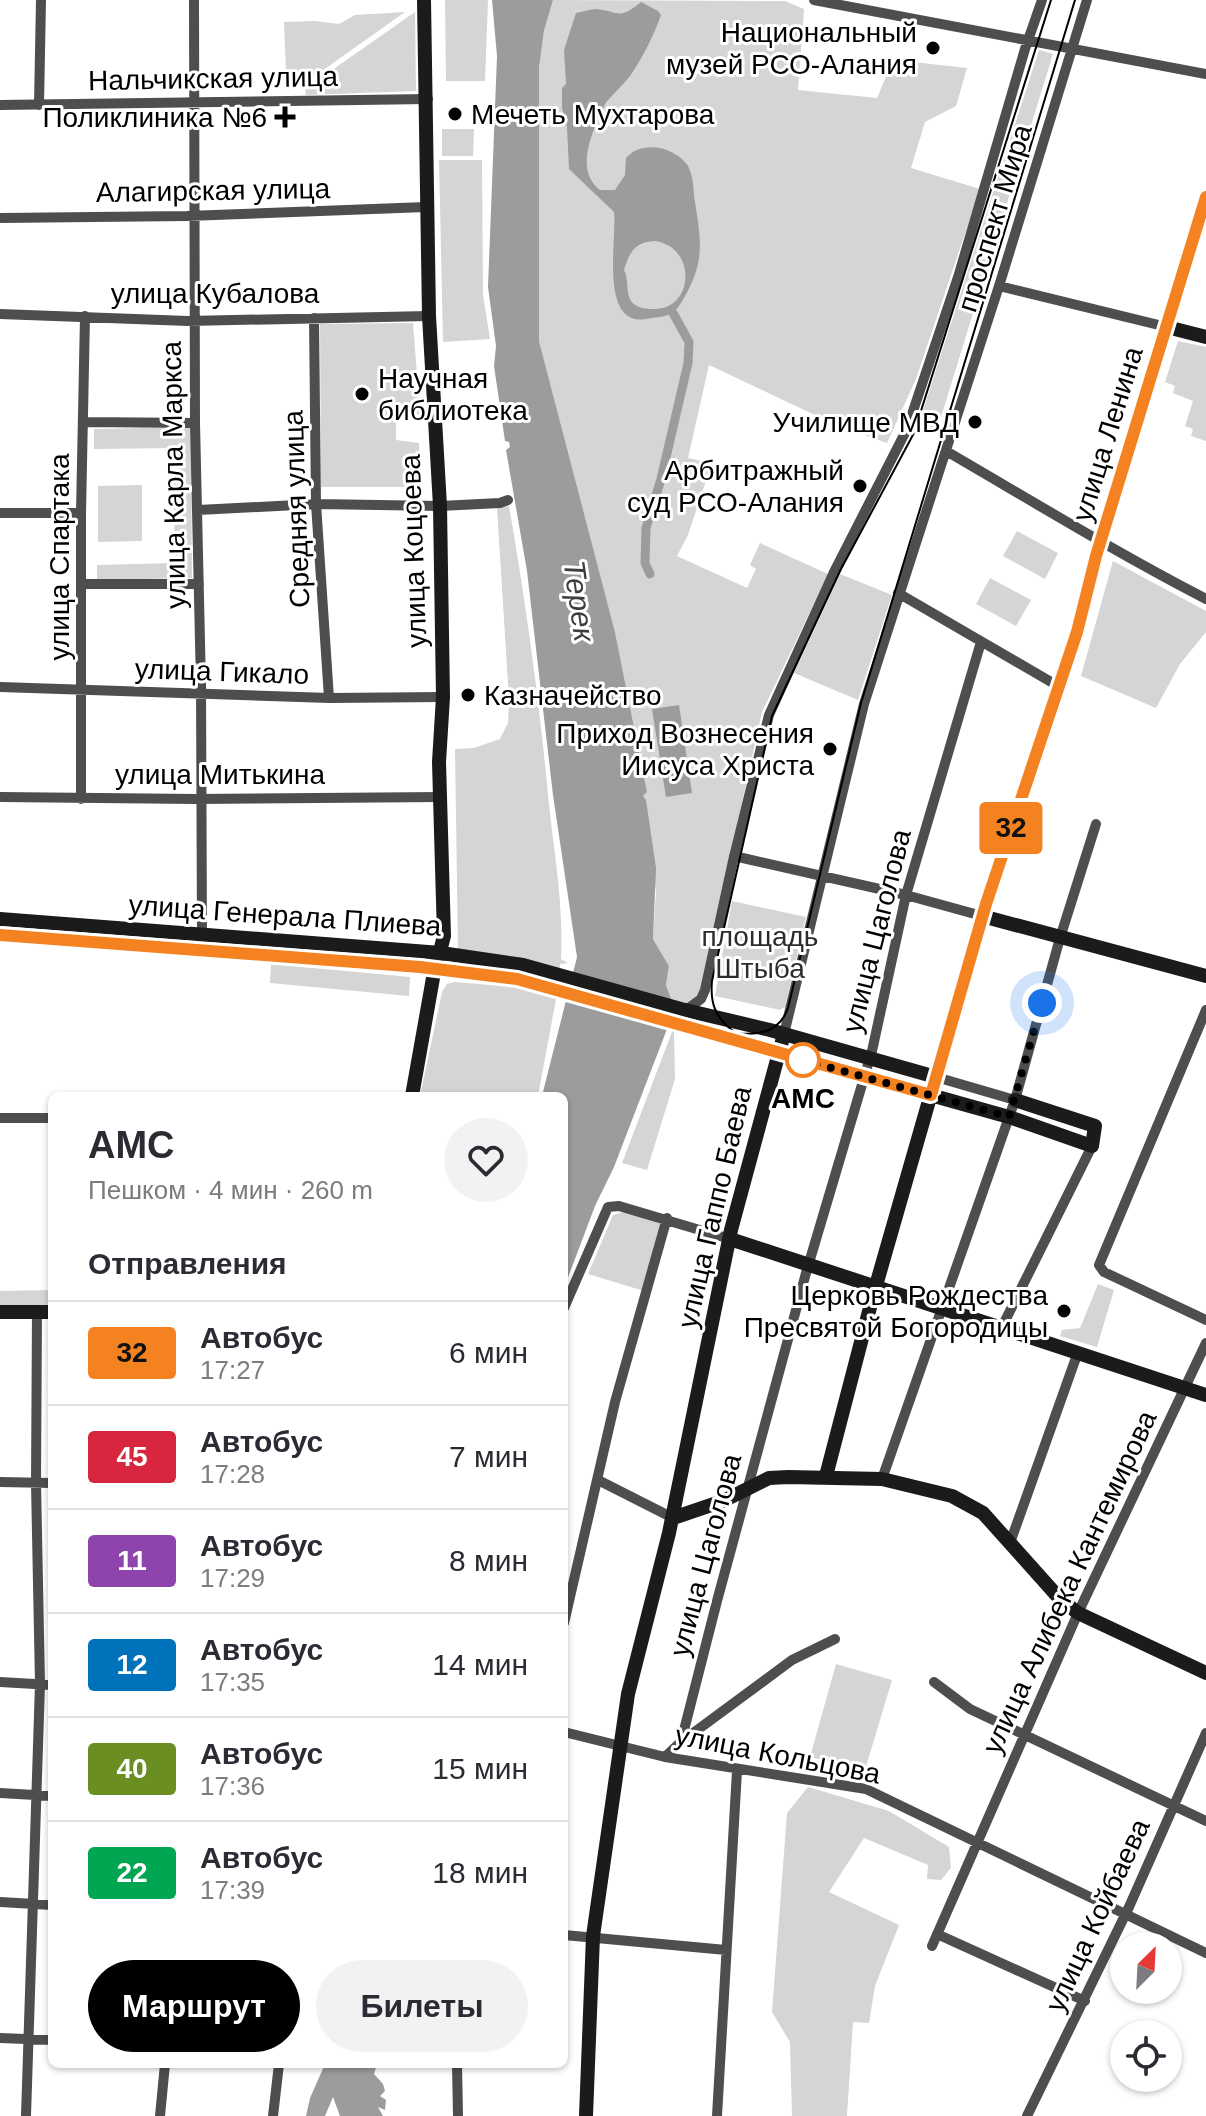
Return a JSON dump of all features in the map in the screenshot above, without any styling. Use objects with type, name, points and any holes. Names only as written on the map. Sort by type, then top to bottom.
[{"type":"main road","name":"улица Коцоева","points":[[413,1092],[444,936],[439,762],[443,697],[440,506],[429,316],[426,207],[428,99],[424,0]]},
{"type":"main road","name":"улица Ленина","points":[[826,1476],[982,916],[1077,632],[1100,543],[1206,197]]},
{"type":"main road","points":[[1167,327],[1206,337]]},
{"type":"main road","points":[[982,916],[1206,976]]},
{"type":"main road","name":"улица Генерала Плиева","points":[[0,919],[517,979],[1009,1117],[1092,1146]]},
{"type":"main road","name":"улица Генерала Плиева","points":[[0,935],[441,953],[501,960],[936,1077]]},
{"type":"main road","name":"улица Гаппо Баева","points":[[586,2116],[593,1936],[628,1694],[673,1518],[730,1239],[784,1034]]},
{"type":"main road","points":[[1015,1100],[1095,1126],[1092,1146]]},
{"type":"main road","points":[[730,1239],[1206,1395]]},
{"type":"main road","points":[[0,1312],[44,1312]]},
{"type":"main road","points":[[673,1518],[723,1501],[769,1478],[826,1476],[882,1479],[939,1492],[968,1503],[994,1523],[1060,1599],[1078,1613],[1206,1673]]},
{"type":"street","points":[[39,105],[41,0]]},
{"type":"street","name":"улица Карла Маркса","points":[[194,0],[195,423],[202,943]]},
{"type":"street","points":[[814,0],[1206,74]]},
{"type":"street","name":"проспект Мира","points":[[683,1010],[693,1007],[703,994],[769,715],[836,567],[907,429],[959,274],[1027,40],[1042,0]]},
{"type":"street","name":"проспект Мира","points":[[898,593],[999,286],[1087,0]]},
{"type":"street","name":"Нальчикская улица","points":[[0,105],[428,99]]},
{"type":"street","name":"Алагирская улица","points":[[0,218],[195,216],[426,207]]},
{"type":"street","points":[[999,286],[1167,327]]},
{"type":"street","name":"улица Кубалова","points":[[0,314],[195,320],[429,316]]},
{"type":"street","name":"улица Спартака","points":[[81,799],[85,316]]},
{"type":"street","name":"Средняя улица","points":[[314,318],[316,504],[329,698]]},
{"type":"street","points":[[84,422],[195,423]]},
{"type":"street","points":[[946,451],[1100,543],[1206,599]]},
{"type":"street","points":[[198,510],[316,504],[440,506],[508,500]]},
{"type":"street","points":[[0,513],[81,513]]},
{"type":"street","points":[[81,584],[199,584]]},
{"type":"street","points":[[898,593],[1058,686]]},
{"type":"street","name":"улица Гаппо Баева","points":[[784,1034],[864,704],[898,593]]},
{"type":"street","name":"улица Цаголова","points":[[681,1742],[747,1487],[865,1077],[906,895],[981,642]]},
{"type":"street","name":"улица Гикало","points":[[0,687],[329,698],[443,697]]},
{"type":"street","name":"улица Митькина","points":[[0,797],[441,797]]},
{"type":"street","points":[[882,1479],[1015,1100],[1060,938],[1096,824]]},
{"type":"street","points":[[734,856],[906,895],[982,916]]},
{"type":"street","points":[[1206,1010],[1099,1265],[1104,1272],[1206,1320]]},
{"type":"street","points":[[936,1077],[1015,1100]]},
{"type":"street","points":[[0,1118],[48,1118]]},
{"type":"street","points":[[1001,1329],[1092,1146]]},
{"type":"street","points":[[568,1299],[608,1207],[619,1206],[667,1218],[730,1239]]},
{"type":"street","points":[[568,1606],[615,1402],[667,1218]]},
{"type":"street","points":[[26,2116],[40,1684],[36,1483],[44,1312]]},
{"type":"street","name":"улица Алибека Кантемирова","points":[[932,1946],[1078,1613],[1206,1343]]},
{"type":"street","points":[[1010,1543],[1078,1352]]},
{"type":"street","points":[[598,1480],[673,1518]]},
{"type":"street","points":[[0,1482],[48,1483]]},
{"type":"street","points":[[665,1757],[792,1660],[835,1639]]},
{"type":"street","points":[[0,1682],[48,1685]]},
{"type":"street","points":[[934,1682],[970,1709],[1206,1821]]},
{"type":"street","name":"улица Кольцова","points":[[568,1733],[737,1771],[866,1789],[1206,1953]]},
{"type":"street","name":"улица Койбаева","points":[[1027,2116],[1085,2001],[1206,1733]]},
{"type":"street","points":[[717,2116],[737,1771]]},
{"type":"street","points":[[0,1793],[48,1796]]},
{"type":"street","points":[[0,1902],[48,1905]]},
{"type":"street","points":[[937,1934],[1085,2001]]},
{"type":"street","points":[[568,1935],[726,1950]]},
{"type":"street","points":[[0,2038],[48,2040]]},
{"type":"street","points":[[160,2116],[165,2068]]},
{"type":"street","points":[[273,2116],[279,2068]]},
{"type":"street","points":[[457,2068],[458,2116]]},
{"type":"green space","points":[[445,0],[488,0],[485,81],[446,81]]},
{"type":"green space","points":[[553,0],[785,1],[804,9],[798,90],[877,98],[888,72],[911,75],[913,62],[967,68],[956,106],[925,122],[911,168],[980,189],[916,379],[887,443],[836,425],[709,365],[688,458],[720,465],[718,478],[706,481],[688,535],[677,556],[747,588],[756,569],[750,565],[760,543],[828,574],[762,712],[702,984],[689,1006],[672,1001],[666,985],[669,966],[653,939],[656,892],[643,796],[647,792],[615,632],[539,341],[539,68],[544,31]]},
{"type":"green space","points":[[405,12],[305,83],[295,83],[294,73],[286,73],[284,22],[339,24],[355,15]]},
{"type":"green space","points":[[415,12],[416,91],[306,95],[305,89]]},
{"type":"green space","points":[[1039,50],[1053,54],[937,430],[923,432],[918,426]]},
{"type":"green space","points":[[442,129],[474,129],[473,156],[442,156]]},
{"type":"green space","points":[[439,160],[482,160],[483,295],[490,339],[443,342]]},
{"type":"green space","points":[[413,323],[420,414],[396,421],[396,440],[419,443],[420,487],[321,487],[320,324]]},
{"type":"green space","points":[[1178,341],[1206,347],[1206,441],[1191,436],[1193,429],[1185,426],[1193,401],[1173,393],[1175,386],[1165,382]]},
{"type":"green space","points":[[191,427],[192,578],[97,580],[97,565],[175,563],[173,448],[94,449],[94,429]]},
{"type":"green space","points":[[142,485],[142,541],[98,542],[98,486]]},
{"type":"green space","points":[[509,506],[540,714],[559,893],[561,959],[568,963],[560,964],[560,971],[458,950],[455,749],[474,748],[500,739],[508,723],[497,508]]},
{"type":"green space","points":[[1017,531],[1058,553],[1045,579],[1003,556]]},
{"type":"green space","points":[[1113,561],[1206,611],[1206,632],[1180,664],[1156,708],[1081,676]]},
{"type":"green space","points":[[840,574],[892,595],[858,700],[794,673]]},
{"type":"green space","points":[[990,578],[1031,600],[1016,626],[976,604]]},
{"type":"green space","name":"площадь Штыба","points":[[732,901],[806,917],[785,1007],[780,1010],[715,996]]},
{"type":"green space","points":[[271,964],[410,977],[409,996],[270,983]]},
{"type":"green space","points":[[447,984],[516,987],[557,994],[539,1092],[421,1092],[442,992]]},
{"type":"green space","points":[[672,1032],[675,1079],[647,1170],[622,1163]]},
{"type":"green space","points":[[627,1211],[663,1221],[644,1291],[588,1274],[613,1215]]},
{"type":"green space","points":[[1098,1284],[1114,1290],[1097,1347],[1060,1336],[1062,1330],[1080,1328]]},
{"type":"green space","points":[[48,1290],[48,1306],[0,1307],[0,1291]]},
{"type":"green space","points":[[836,1664],[892,1680],[865,1770],[810,1757]]},
{"type":"green space","points":[[808,1787],[889,1811],[949,1847],[951,1868],[941,1880],[927,1879],[928,1865],[864,1838],[829,1892],[899,1925],[875,1986],[869,2023],[853,2022],[847,2116],[792,2116],[790,2042],[772,2012],[787,1813]]},
{"type":"water","name":"Терек","points":[[492,0],[553,0],[544,31],[539,68],[539,341],[615,632],[647,792],[643,796],[656,868],[653,939],[669,966],[666,985],[672,1001],[667,1029],[568,1277],[568,1092],[543,1092],[577,957],[553,795],[527,571],[506,450],[510,447],[509,442],[505,441],[494,366],[496,346],[488,287],[497,56]]},
{"type":"water","points":[[641,2],[661,15],[639,63],[608,100],[600,115],[589,144],[587,164],[588,174],[600,190],[615,190],[625,175],[626,158],[641,149],[667,150],[683,159],[688,166],[700,239],[696,272],[675,311],[646,319],[631,318],[622,310],[616,296],[614,212],[569,169],[567,127],[562,108],[562,88],[566,84],[564,50],[576,13],[597,9],[619,13]],"holes":[[[655,241],[669,246],[679,255],[684,266],[683,290],[666,307],[650,309],[638,306],[631,301],[628,292],[624,270],[629,258],[634,249],[643,243]]]},
{"type":"water","points":[[679,705],[692,793],[666,797],[652,709]]},
{"type":"water","points":[[323,2068],[376,2068],[374,2074],[385,2091],[380,2096],[386,2100],[385,2110],[378,2107],[383,2116],[340,2116],[333,2097],[325,2116],[306,2116]]},
{"type":"waterway","points":[[650,574],[645,563],[646,528],[661,479],[688,363],[689,342],[673,313]]},
{"type":"tram line","points":[[733,1031],[715,1009],[712,981],[772,716],[841,569],[914,433],[1051,0]]},
{"type":"tram line","points":[[0,929],[472,965],[511,972],[735,1033],[760,1033],[780,1022],[788,1008],[861,703],[1075,0]]},
{"type":"bus line","name":"32","points":[[0,935],[420,967],[517,979],[931,1095],[986,904],[1077,632],[1096,556],[1206,197]]},
{"type":"place","name":"Национальный музей РСО-Алания","points":[[933,48]]},
{"type":"place","name":"Мечеть Мухтарова","points":[[455,114]]},
{"type":"place","name":"Поликлиника №6","points":[[285,117]]},
{"type":"place","name":"Научная библиотека","points":[[362,394]]},
{"type":"place","name":"Училище МВД","points":[[975,422]]},
{"type":"place","name":"Арбитражный суд РСО-Алания","points":[[860,486]]},
{"type":"place","name":"Казначейство","points":[[468,695]]},
{"type":"place","name":"Приход Вознесения Иисуса Христа","points":[[830,749]]},
{"type":"place","name":"АМС","points":[[803,1060]]},
{"type":"place","name":"Церковь Рождества Пресвятой Богородицы","points":[[1064,1311]]},
{"type":"route","points":[[803,1060],[1009,1117],[1042,1003]]}]
